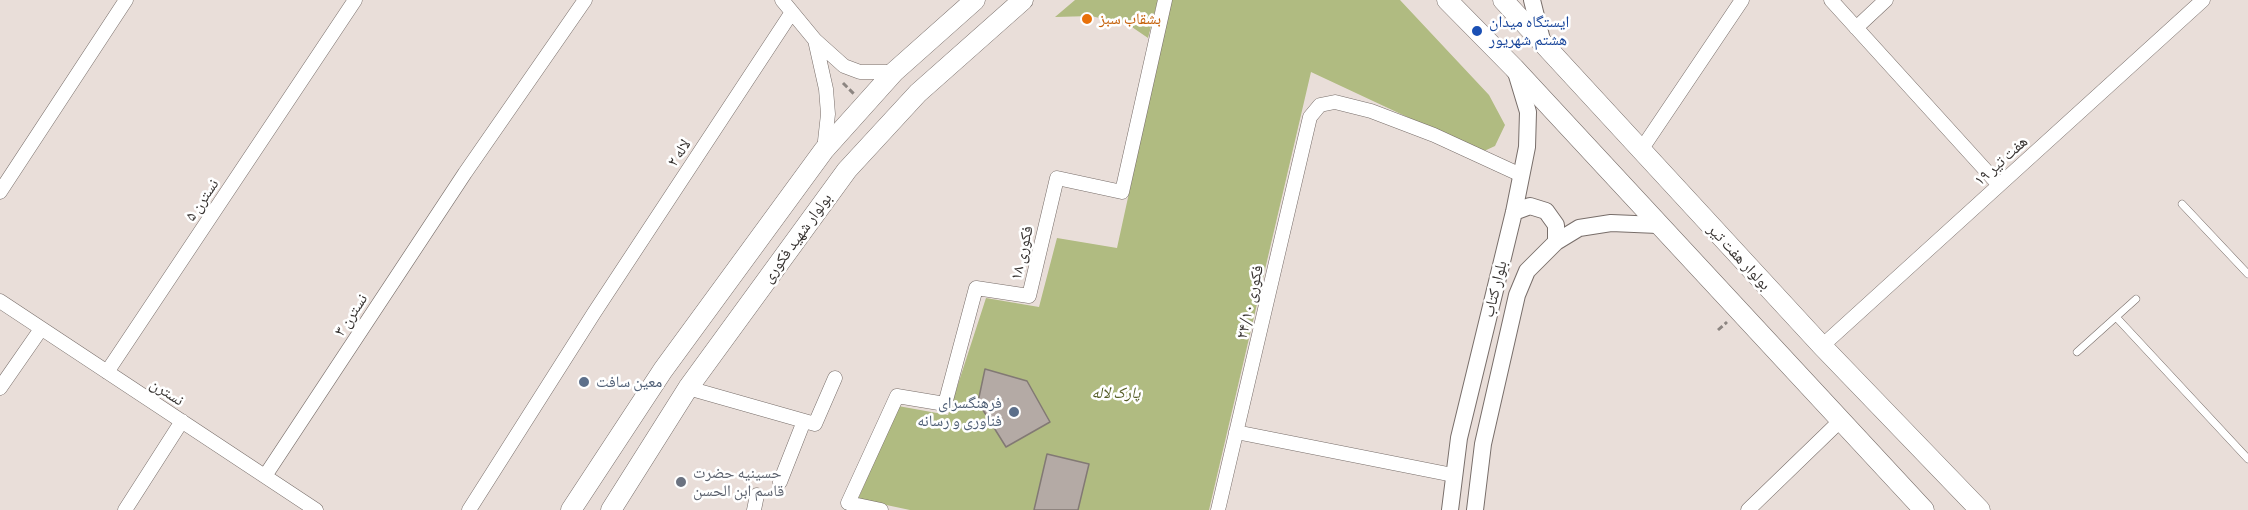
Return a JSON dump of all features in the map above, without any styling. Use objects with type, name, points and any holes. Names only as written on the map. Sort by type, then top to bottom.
[{"type":"main road","name":"بولوار شهید فکوری","points":[[571,510],[663,370],[824,150],[894,72],[975,0]]},
{"type":"main road","name":"بولوار شهید فکوری","points":[[610,510],[688,388],[847,170],[918,93],[1023,0]]},
{"type":"main road","points":[[1447,0],[1514,68],[1924,510]]},
{"type":"main road","name":"بولوار هفت تیر","points":[[1503,0],[1822,346],[1980,510]]},
{"type":"street","points":[[0,192],[126,0]]},
{"type":"street","name":"نسترن ۵","points":[[107,372],[355,0]]},
{"type":"street","name":"نسترن ۳","points":[[265,476],[465,173],[585,0]]},
{"type":"street","points":[[782,0],[815,40],[844,66],[860,72],[894,72]]},
{"type":"street","name":"فکوری ١٨","points":[[881,510],[848,503],[897,396],[945,404],[976,288],[1029,296],[1057,178],[1122,192],[1165,0]]},
{"type":"street","points":[[1532,0],[1543,44]]},
{"type":"street","points":[[1641,150],[1742,0]]},
{"type":"street","points":[[1830,0],[1999,185]]},
{"type":"street","points":[[1856,28],[1886,0]]},
{"type":"street","name":"هفت تیر ۱۹","points":[[1822,346],[2203,0]]},
{"type":"street","name":"لاله ۲","points":[[469,510],[594,313],[792,12]]},
{"type":"street","points":[[815,40],[826,89],[828,114],[824,150]]},
{"type":"street","name":"بلوار کتاب","points":[[1450,510],[1459,438],[1514,213],[1527,147],[1528,112],[1514,68]]},
{"type":"street","name":"فکوری ۲۴/۱۰","points":[[1218,510],[1310,117],[1320,105],[1335,102],[1371,111],[1434,135],[1521,175]]},
{"type":"street","points":[[1514,213],[1530,206],[1546,211],[1556,225],[1556,242]]},
{"type":"street","name":"بلوار کتاب","points":[[1475,510],[1483,444],[1517,295],[1527,271],[1556,242],[1579,228],[1611,223],[1658,225]]},
{"type":"street","name":"نسترن","points":[[0,301],[316,510]]},
{"type":"street","points":[[0,388],[41,328]]},
{"type":"street","points":[[780,482],[835,378]]},
{"type":"street","points":[[688,388],[810,423]]},
{"type":"street","points":[[125,510],[182,421]]},
{"type":"street","points":[[1748,510],[1840,421]]},
{"type":"street","points":[[1236,432],[1453,476]]},
{"type":"street","points":[[754,510],[757,495]]},
{"type":"lane","points":[[2182,204],[2248,274]]},
{"type":"lane","points":[[2077,352],[2136,299]]},
{"type":"lane","points":[[2116,317],[2248,459]]},
{"type":"green space","points":[[1075,0],[1158,0],[1148,38],[1129,25],[1091,16],[1055,17]]},
{"type":"green space","name":"پارک لاله","points":[[1171,0],[1400,0],[1489,95],[1505,125],[1495,146],[1482,152],[1311,72],[1209,510],[910,510],[858,499],[898,406],[948,415],[986,298],[1039,307],[1057,238],[1117,248]]},
{"type":"building","name":"فرهنگسرای فناوری و رسانه","points":[[985,369],[1027,381],[1050,422],[1006,447],[978,402]]},
{"type":"building","points":[[1047,454],[1089,464],[1078,510],[1034,510]]},
{"type":"place","name":"بشقاب سبز","points":[[1087,19]]},
{"type":"place","name":"ایستگاه میدان هشتم شهریور","points":[[1477,31]]},
{"type":"place","name":"معین سافت","points":[[584,382]]},
{"type":"place","name":"فرهنگسرای فناوری و رسانه","points":[[1014,412]]},
{"type":"place","name":"حسینیه حضرت قاسم ابن الحسن","points":[[681,482]]}]
